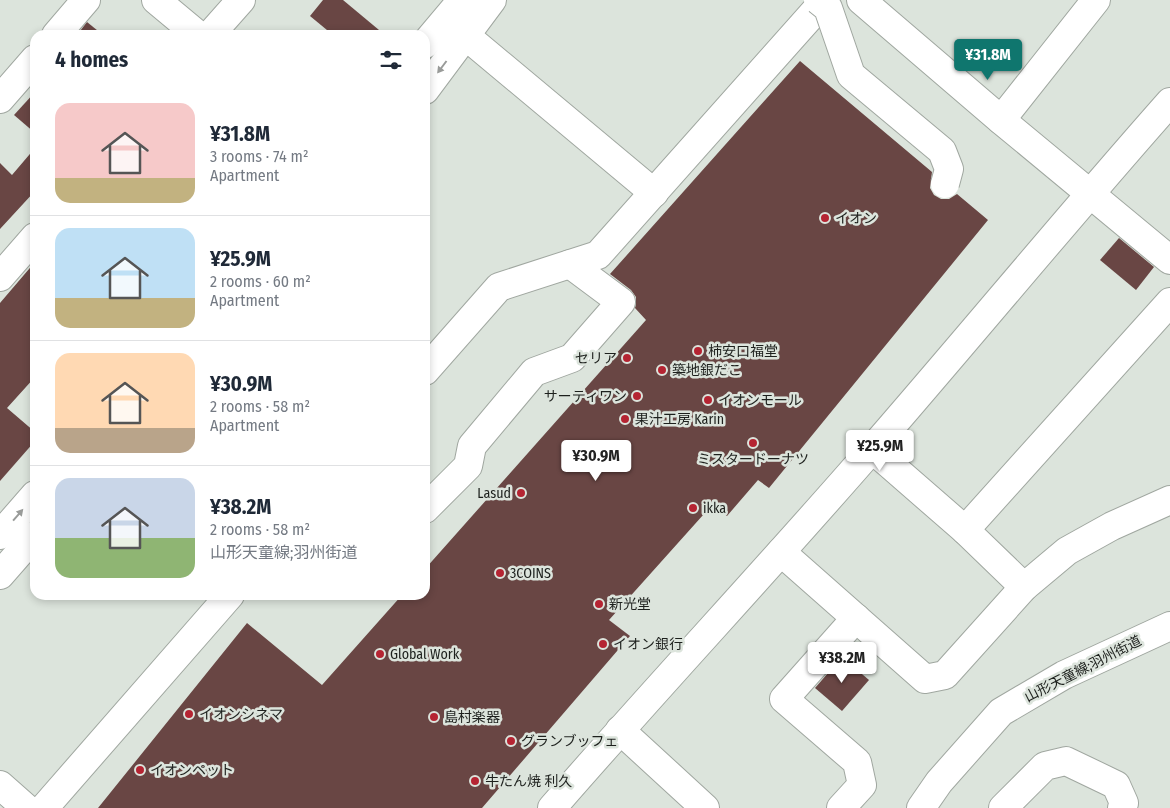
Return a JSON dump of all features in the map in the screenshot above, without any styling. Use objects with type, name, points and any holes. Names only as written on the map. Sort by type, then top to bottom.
[{"type":"street","points":[[60,30],[86,0]]},
{"type":"street","points":[[156,0],[192,30]]},
{"type":"street","points":[[214,30],[241,0]]},
{"type":"street","points":[[430,38],[462,0]]},
{"type":"street","points":[[430,83],[492,0]]},
{"type":"street","points":[[818,0],[828,8],[851,76],[942,151],[948,169],[945,184]]},
{"type":"street","points":[[430,365],[499,286],[598,255],[825,0]]},
{"type":"street","points":[[861,0],[1001,120],[1170,260]]},
{"type":"street","points":[[1001,120],[1088,3]]},
{"type":"street","points":[[466,36],[654,193]]},
{"type":"street","points":[[4,88],[30,64]]},
{"type":"street","points":[[552,808],[872,449],[1170,102]]},
{"type":"street","points":[[0,277],[30,243]]},
{"type":"street","points":[[430,504],[468,466],[472,446],[534,372],[572,358],[621,302],[570,264]]},
{"type":"street","points":[[965,530],[1170,302]]},
{"type":"street","points":[[872,449],[965,530],[1024,587]]},
{"type":"street","points":[[781,552],[925,679],[945,675],[1024,587],[1067,551],[1112,526],[1170,500]]},
{"type":"street","points":[[0,535],[30,501]]},
{"type":"street","points":[[0,575],[30,541]]},
{"type":"street","points":[[44,808],[226,600]]},
{"type":"street","points":[[841,808],[862,785],[857,762],[784,699],[856,618]]},
{"type":"street","name":"山形天童線;羽州街道","points":[[922,808],[939,782],[1001,712],[1064,675],[1170,626]]},
{"type":"street","points":[[620,730],[703,807]]},
{"type":"street","points":[[1003,808],[1045,766],[1066,761],[1116,785],[1124,803],[1122,808]]},
{"type":"street","points":[[0,786],[25,808]]},
{"type":"building","points":[[323,0],[343,0],[379,30],[327,30],[310,16]]},
{"type":"building","points":[[87,22],[97,30],[81,30]]},
{"type":"building","name":"イオンモール","points":[[800,61],[932,172],[930,188],[934,195],[941,199],[949,199],[957,194],[988,220],[769,488],[758,480],[727,516],[712,505],[609,620],[630,636],[482,808],[98,808],[247,623],[322,685],[398,600],[430,600],[430,563],[646,320],[635,308],[636,297],[631,290],[610,274]]},
{"type":"building","points":[[30,97],[30,129],[14,115]]},
{"type":"building","points":[[30,154],[30,196],[0,229],[0,163],[12,175]]},
{"type":"building","points":[[1119,238],[1154,267],[1136,290],[1100,260]]},
{"type":"building","points":[[30,268],[30,383],[7,408],[30,428],[30,447],[0,481],[0,303]]},
{"type":"building","points":[[842,657],[869,680],[842,711],[815,688]]},
{"type":"place","name":"イオン","points":[[825,218]]},
{"type":"place","name":"柿安口福堂","points":[[698,351]]},
{"type":"place","name":"セリア","points":[[627,358]]},
{"type":"place","name":"築地銀だこ","points":[[662,370]]},
{"type":"place","name":"サーティワン","points":[[637,396]]},
{"type":"place","name":"イオンモール","points":[[708,400]]},
{"type":"place","name":"果汁工房 Karin","points":[[625,419]]},
{"type":"place","name":"ミスタードーナツ","points":[[753,443]]},
{"type":"place","name":"Lasud","points":[[521,493]]},
{"type":"place","name":"ikka","points":[[693,508]]},
{"type":"place","name":"3COINS","points":[[500,573]]},
{"type":"place","name":"新光堂","points":[[599,604]]},
{"type":"place","name":"イオン銀行","points":[[603,644]]},
{"type":"place","name":"Global Work","points":[[380,654]]},
{"type":"place","name":"イオンシネマ","points":[[189,714]]},
{"type":"place","name":"島村楽器","points":[[434,717]]},
{"type":"place","name":"グランブッフェ","points":[[511,741]]},
{"type":"place","name":"イオンペット","points":[[140,770]]},
{"type":"place","name":"牛たん焼 利久","points":[[475,781]]}]
